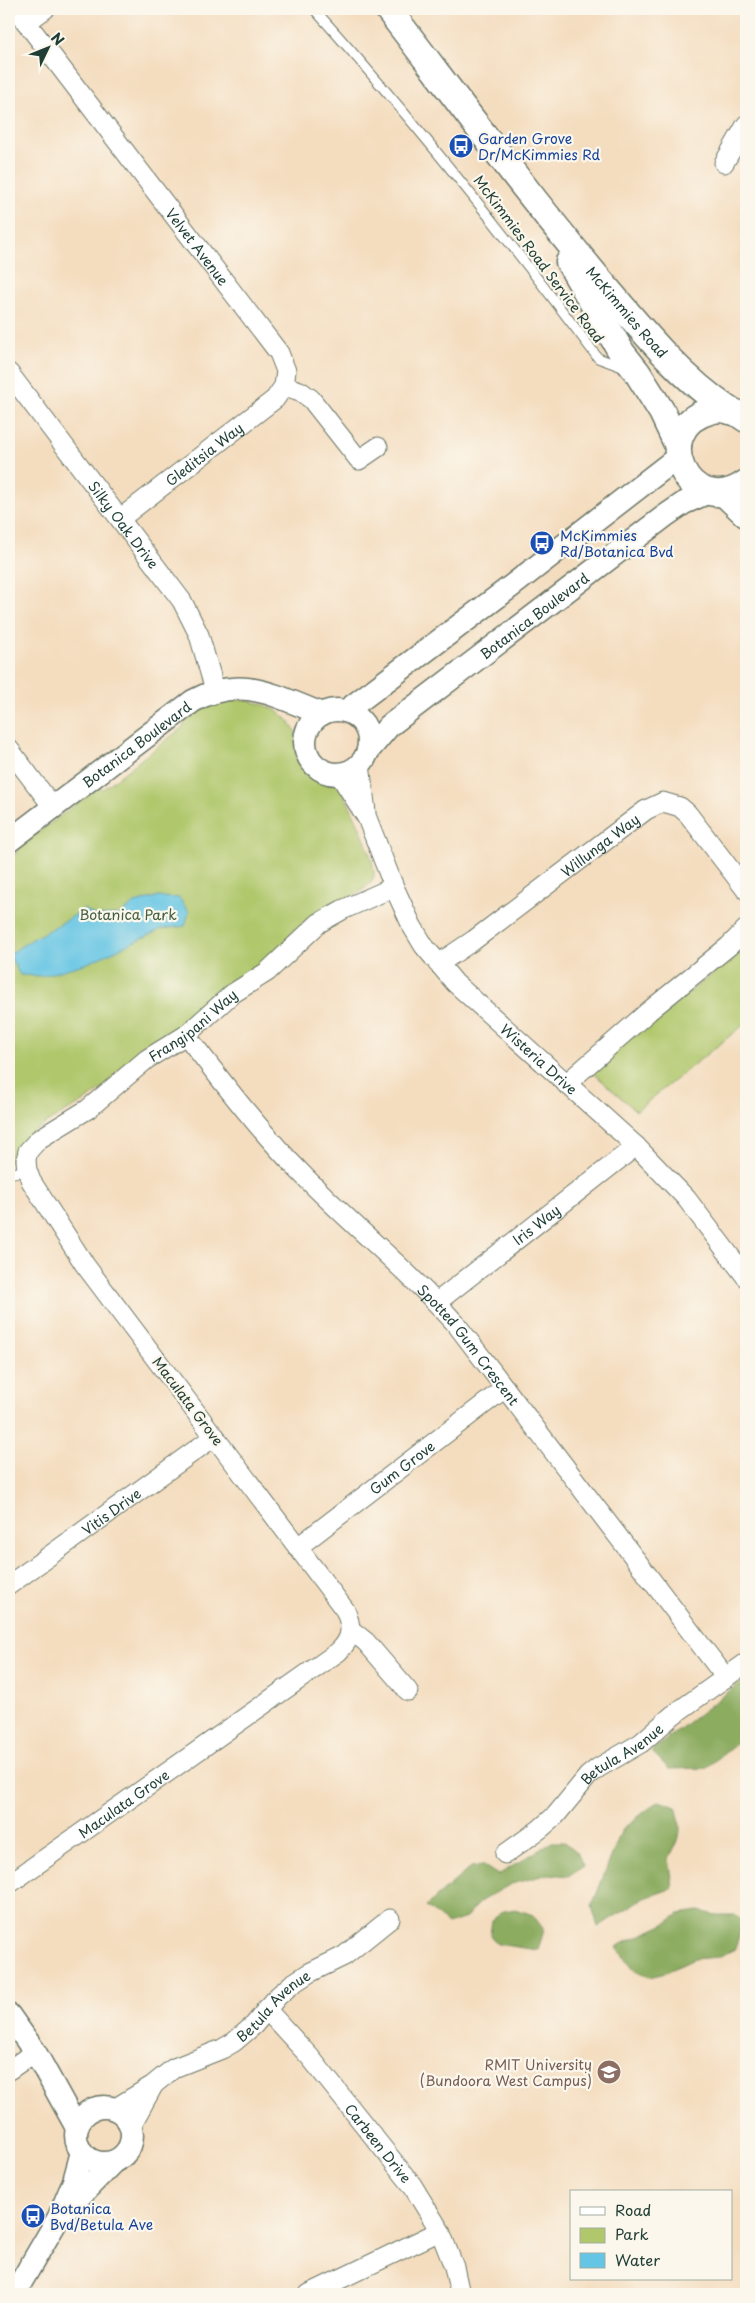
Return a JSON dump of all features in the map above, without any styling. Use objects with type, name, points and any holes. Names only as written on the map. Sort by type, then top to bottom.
[{"type":"main road","name":"McKimmies Road","points":[[388,9],[534,202],[648,336],[691,382],[741,414]]},
{"type":"main road","name":"McKimmies Road","points":[[534,202],[622,353],[637,372],[662,412],[685,475],[700,488],[726,489]]},
{"type":"main road","points":[[678,452],[682,433],[690,421],[702,413],[716,409],[741,414]]},
{"type":"main road","points":[[726,489],[746,514]]},
{"type":"street","points":[[21,16],[45,9]]},
{"type":"street","name":"Velvet Avenue","points":[[21,16],[279,353],[286,371],[284,386]]},
{"type":"street","points":[[724,164],[746,125]]},
{"type":"street","name":"Silky Oak Drive","points":[[9,373],[182,601],[198,634],[215,690]]},
{"type":"street","points":[[284,386],[300,390],[311,398],[360,460],[378,448]]},
{"type":"street","name":"Gleditsia Way","points":[[120,518],[275,399],[284,386]]},
{"type":"street","points":[[346,711],[509,588],[678,452]]},
{"type":"street","name":"Botanica Boulevard","points":[[364,758],[389,726],[665,516],[684,504],[726,489]]},
{"type":"street","points":[[509,588],[532,618]]},
{"type":"street","name":"Botanica Boulevard","points":[[9,841],[193,701],[215,690],[246,688],[260,691],[322,714]]},
{"type":"street","name":"Botanica Boulevard","points":[[276,698],[295,719],[306,735]]},
{"type":"street","points":[[329,711],[346,711],[362,722],[370,741],[364,758],[347,773],[339,774],[320,769],[313,763],[306,745],[306,735],[315,720],[322,714],[329,711]]},
{"type":"street","points":[[9,749],[53,807]]},
{"type":"street","name":"Wisteria Drive","points":[[364,758],[367,818]]},
{"type":"street","name":"Wisteria Drive","points":[[339,774],[367,818],[394,887],[412,926],[438,964],[454,983],[636,1146],[686,1198],[746,1277]]},
{"type":"street","name":"Willunga Way","points":[[438,964],[474,940],[646,810],[663,802],[680,807],[688,814],[746,890]]},
{"type":"street","name":"Frangipani Way","points":[[18,1172],[33,1144],[88,1109],[147,1059],[186,1035],[232,994],[267,972],[319,923],[342,910],[394,887]]},
{"type":"street","points":[[566,1084],[649,1011],[729,946],[746,929]]},
{"type":"street","name":"Spotted Gum Crescent","points":[[186,1035],[280,1152],[350,1222],[437,1302],[505,1388],[726,1678]]},
{"type":"street","name":"Iris Way","points":[[437,1302],[636,1146]]},
{"type":"street","name":"Maculata Grove","points":[[9,1884],[338,1652],[346,1646],[351,1630],[345,1610],[85,1265],[31,1181],[18,1172]]},
{"type":"street","name":"Gum Grove","points":[[298,1547],[505,1388]]},
{"type":"street","name":"Vitis Drive","points":[[9,1585],[215,1436]]},
{"type":"street","name":"Maculata Grove","points":[[351,1630],[366,1642],[408,1691]]},
{"type":"street","name":"Betula Avenue","points":[[505,1854],[556,1815],[588,1776],[598,1768],[641,1744],[673,1715],[746,1663]]},
{"type":"street","name":"Betula Avenue","points":[[114,2109],[153,2085],[174,2068],[222,2049],[234,2042],[254,2025],[266,2009],[292,1984],[309,1973],[344,1956],[390,1919]]},
{"type":"street","name":"Carbeen Drive","points":[[266,2009],[310,2057],[412,2185],[440,2231],[454,2268],[460,2294]]},
{"type":"street","points":[[9,2015],[35,2052],[78,2128]]},
{"type":"street","points":[[9,2070],[35,2052]]},
{"type":"street","points":[[35,2052],[72,2094],[92,2110]]},
{"type":"street","name":"Betula Avenue","points":[[130,2126],[153,2085]]},
{"type":"street","points":[[59,2217],[113,2162],[120,2159],[132,2140],[127,2118],[114,2109],[106,2107],[92,2110],[80,2121],[77,2140],[82,2152],[96,2162],[113,2162]]},
{"type":"street","points":[[14,2294],[59,2217],[74,2181],[82,2152]]},
{"type":"street","points":[[309,2294],[440,2231]]},
{"type":"lane","name":"McKimmies Road Service Road","points":[[314,9],[390,94],[471,192],[598,358],[637,372]]},
{"type":"green space","name":"Botanica Park","points":[[228,699],[248,701],[267,706],[276,710],[290,723],[296,732],[308,763],[315,770],[338,785],[348,802],[371,857],[374,875],[371,882],[358,894],[308,920],[267,962],[251,975],[107,1086],[36,1131],[20,1149],[16,1161],[9,1162],[9,860],[16,854],[19,847],[99,787],[103,789],[183,727],[195,711]]},
{"type":"green space","points":[[746,947],[746,1023],[636,1111],[591,1071]]},
{"type":"green space","points":[[746,1678],[746,1736],[706,1768],[669,1769],[651,1751]]},
{"type":"green space","points":[[659,1801],[676,1807],[680,1822],[680,1834],[669,1858],[673,1888],[642,1899],[598,1927],[592,1906],[622,1829]]},
{"type":"green space","points":[[552,1842],[565,1842],[577,1852],[583,1866],[568,1876],[549,1874],[511,1884],[481,1901],[466,1918],[448,1924],[426,1906],[471,1867],[484,1866],[498,1875]]},
{"type":"green space","points":[[516,1909],[533,1915],[544,1930],[538,1950],[497,1944],[490,1935],[492,1920],[504,1911]]},
{"type":"green space","points":[[698,1911],[716,1915],[735,1915],[743,1922],[735,1949],[718,1957],[694,1959],[662,1974],[649,1977],[634,1970],[616,1947],[665,1924],[679,1914]]},
{"type":"water","points":[[156,897],[179,898],[189,912],[185,926],[162,929],[88,963],[42,976],[20,975],[9,955],[27,942],[84,909],[95,916],[119,915],[135,903]]},
{"type":"place","name":"Garden Grove Dr/McKimmies Rd","points":[[461,146]]},
{"type":"place","name":"McKimmies Rd/Botanica Bvd","points":[[542,543]]},
{"type":"place","name":"RMIT University (Bundoora West Campus)","points":[[609,2072]]},
{"type":"place","name":"Botanica Bvd/Betula Ave","points":[[33,2216]]}]
